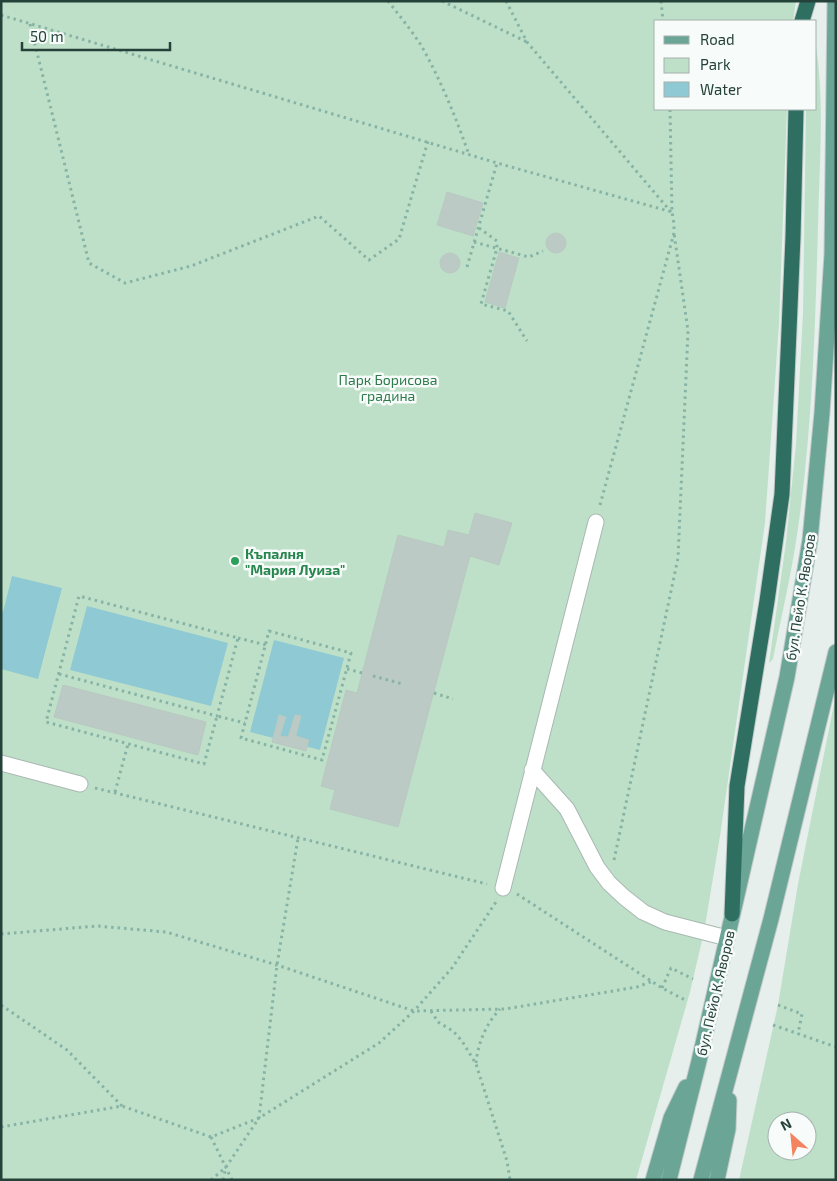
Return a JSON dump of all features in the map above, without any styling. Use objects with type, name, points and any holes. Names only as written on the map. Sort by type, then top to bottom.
[{"type":"highway","points":[[802,20],[808,1]]},
{"type":"highway","points":[[732,914],[737,786],[782,494],[793,237],[796,110]]},
{"type":"main road","name":"бул. Пейо К. Яворов","points":[[670,1180],[699,1061],[786,676],[810,540],[822,413],[832,254],[835,1]]},
{"type":"main road","points":[[701,1180],[771,919],[836,652]]},
{"type":"main road","points":[[653,1180],[671,1118],[699,1061]]},
{"type":"main road","points":[[717,1180],[728,1129],[731,1071]]},
{"type":"lane","points":[[503,888],[596,522]]},
{"type":"lane","points":[[1,763],[80,784]]},
{"type":"lane","points":[[532,770],[567,810],[597,866],[609,883],[624,897],[643,912],[665,922],[727,938]]},
{"type":"path","points":[[388,1],[420,44],[436,74],[454,112],[468,153]]},
{"type":"path","points":[[442,1],[527,42]]},
{"type":"path","points":[[506,1],[527,42],[672,212]]},
{"type":"path","points":[[661,1],[663,20]]},
{"type":"path","points":[[1,15],[497,163],[672,212]]},
{"type":"path","points":[[30,24],[89,263],[126,283],[191,266],[319,216],[369,260],[399,239],[428,141]]},
{"type":"path","points":[[609,883],[678,558],[688,331],[672,212],[670,110]]},
{"type":"path","points":[[467,267],[497,163]]},
{"type":"path","points":[[479,228],[497,241],[481,304],[508,311],[527,341]]},
{"type":"path","points":[[596,522],[674,233]]},
{"type":"path","points":[[474,242],[529,257],[543,251]]},
{"type":"path","points":[[238,638],[204,764],[46,722],[79,596],[238,638],[266,646]]},
{"type":"path","points":[[269,631],[351,653],[322,760],[240,738],[266,646],[269,631]]},
{"type":"path","points":[[347,668],[362,673]]},
{"type":"path","points":[[59,674],[244,723]]},
{"type":"path","points":[[373,676],[403,684]]},
{"type":"path","points":[[434,693],[453,699]]},
{"type":"path","points":[[115,792],[128,744]]},
{"type":"path","points":[[80,784],[503,888],[517,894],[557,918],[662,988],[688,1001]]},
{"type":"path","points":[[211,1180],[226,1167],[259,1118],[277,965],[298,838]]},
{"type":"path","points":[[1,1005],[67,1050],[122,1106],[211,1137],[259,1118],[379,1044],[414,1011],[452,968],[503,888]]},
{"type":"path","points":[[1,934],[97,926],[166,932],[277,965],[414,1011],[500,1009],[637,987],[653,981]]},
{"type":"path","points":[[662,988],[671,968],[693,979]]},
{"type":"path","points":[[778,1005],[802,1014],[798,1034]]},
{"type":"path","points":[[476,1064],[478,1050],[485,1032],[492,1017],[500,1009]]},
{"type":"path","points":[[432,1011],[438,1022],[452,1031],[462,1041],[476,1064],[507,1161],[510,1180]]},
{"type":"path","points":[[773,1025],[836,1048]]},
{"type":"path","points":[[1,1127],[122,1106]]},
{"type":"path","points":[[211,1137],[232,1180]]},
{"type":"path","points":[[223,1180],[226,1167]]},
{"type":"green space","name":"Парк Борисова градина","points":[[1,1],[796,1],[793,20],[654,20],[654,110],[787,110],[779,324],[765,523],[720,836],[704,932],[690,992],[636,1180],[1,1180]]},
{"type":"green space","points":[[817,53],[821,136],[816,307],[809,428],[795,548],[773,659],[769,663],[786,542],[796,444],[803,313],[806,110],[817,110]]},
{"type":"green space","points":[[836,694],[836,1180],[739,1180],[778,1005],[798,884]]},
{"type":"water","points":[[12,576],[62,588],[38,679],[1,669],[1,612],[3,612]]},
{"type":"water","points":[[87,606],[228,643],[211,706],[70,670]]},
{"type":"water","points":[[274,640],[344,658],[320,750],[250,732]]},
{"type":"building","points":[[447,192],[483,203],[473,236],[437,225]]},
{"type":"building","points":[[556,233],[563,236],[566,243],[563,250],[556,253],[549,250],[546,243],[549,236]]},
{"type":"building","points":[[499,252],[519,258],[505,308],[485,302]]},
{"type":"building","points":[[450,253],[457,256],[460,263],[457,270],[450,273],[443,270],[440,263],[443,256]]},
{"type":"building","points":[[475,513],[512,523],[499,565],[470,556],[398,827],[330,809],[335,790],[321,786],[346,690],[357,693],[398,535],[444,547],[448,530],[469,535]]},
{"type":"building","points":[[63,685],[206,722],[198,755],[54,717]]},
{"type":"building","points":[[279,715],[286,717],[280,736],[288,737],[295,715],[301,716],[296,736],[309,740],[306,751],[272,742]]},
{"type":"place","name":"Къпалня \"Мария Луиза\"","points":[[235,561]]}]
